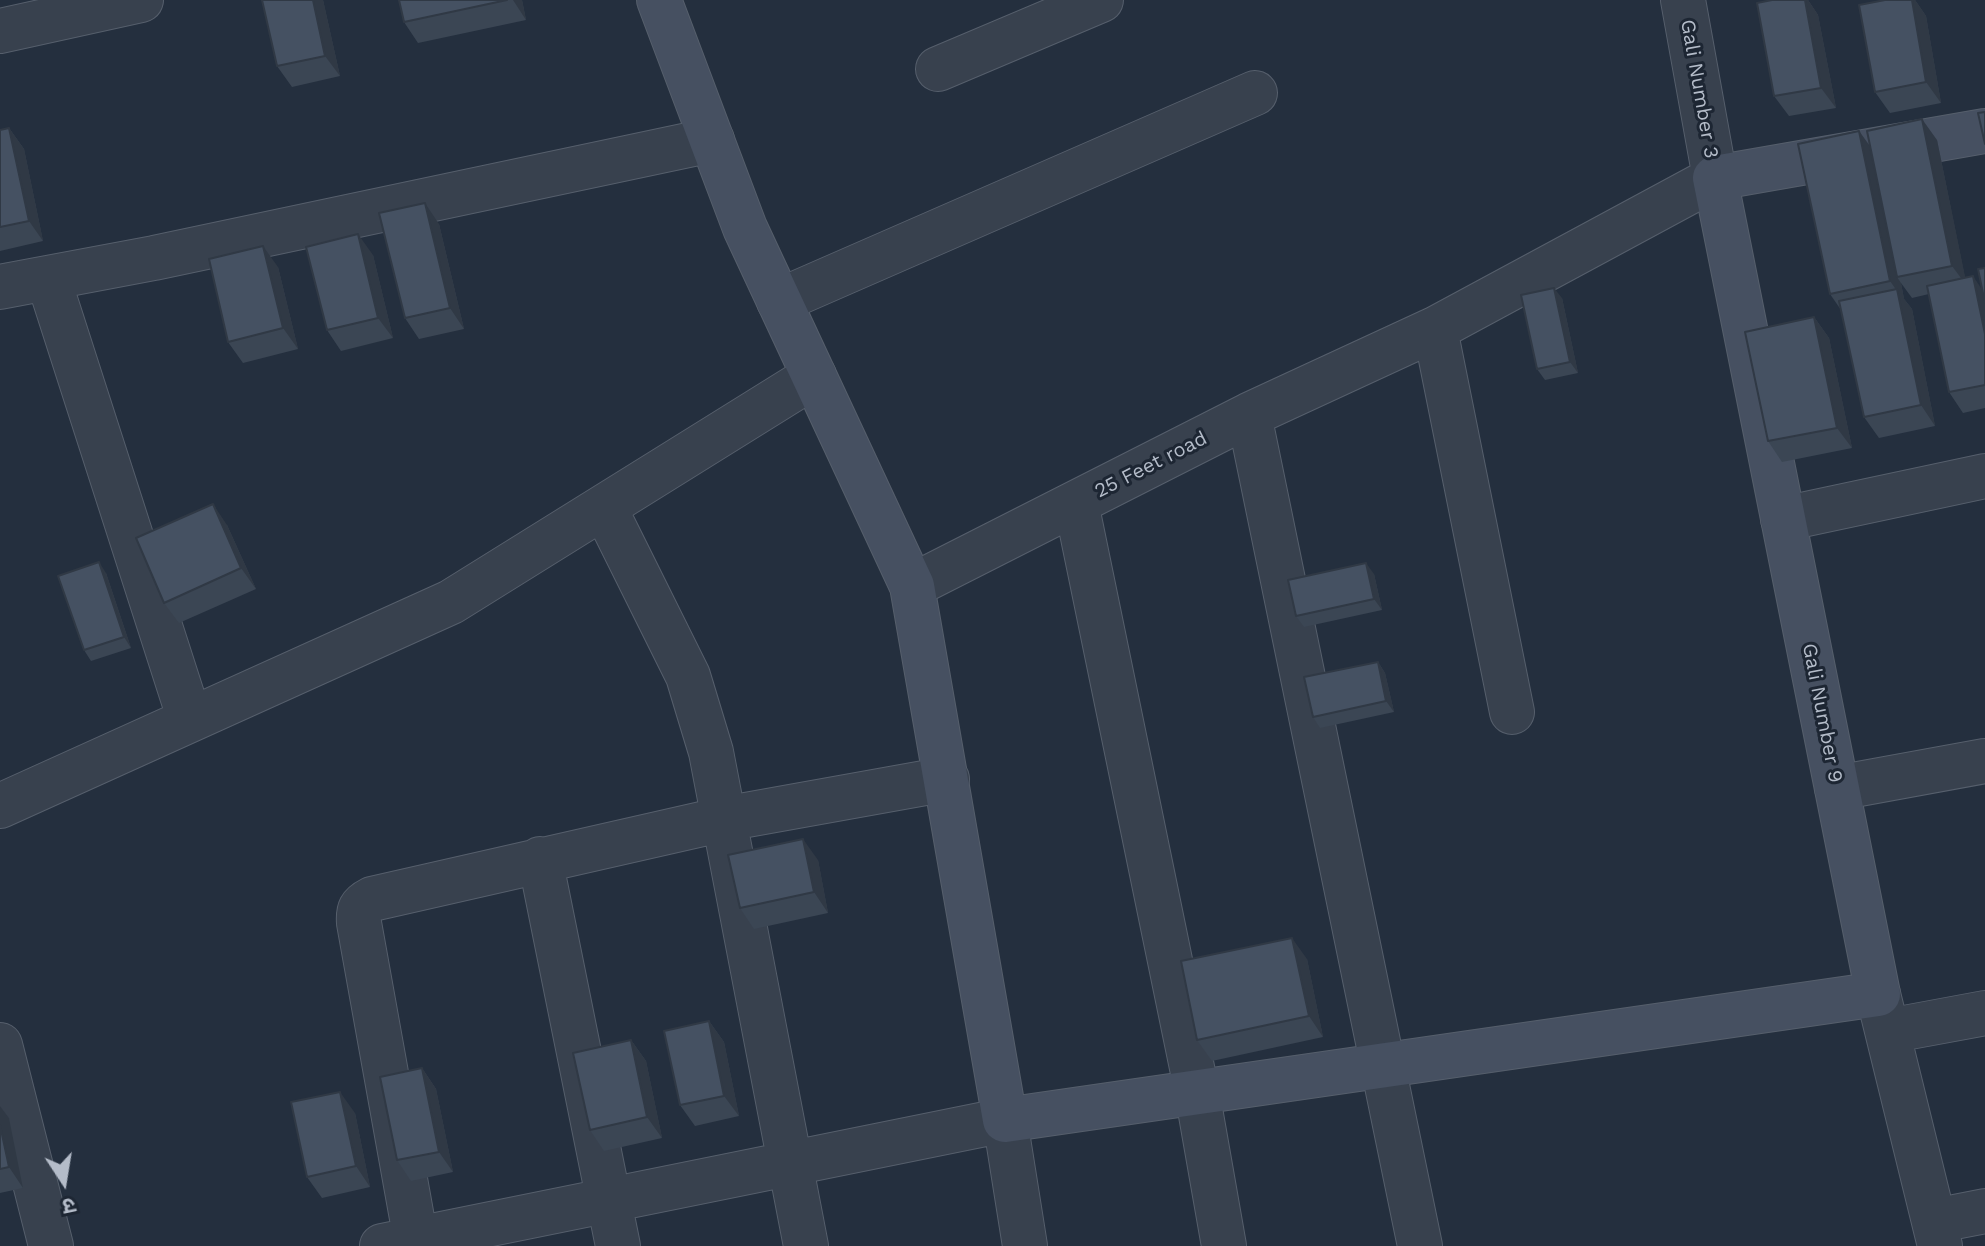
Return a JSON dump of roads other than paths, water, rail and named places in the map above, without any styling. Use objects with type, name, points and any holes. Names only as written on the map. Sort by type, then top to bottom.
[{"type":"street","points":[[0,31],[141,0]]},
{"type":"street","points":[[659,0],[745,228],[912,586],[1025,1246]]},
{"type":"street","points":[[938,69],[1101,0]]},
{"type":"street","name":"Gali Number 3","points":[[1683,0],[1715,178]]},
{"type":"street","points":[[779,301],[1255,93]]},
{"type":"street","name":"25 Feet road","points":[[912,586],[1249,415],[1435,329],[1715,178],[1985,131]]},
{"type":"street","points":[[0,287],[170,255],[712,140]]},
{"type":"street","name":"Gali Number 9","points":[[1715,178],[1883,1013],[1937,1233]]},
{"type":"street","points":[[48,278],[190,720]]},
{"type":"street","points":[[1435,329],[1512,712]]},
{"type":"street","points":[[0,806],[451,602],[814,376]]},
{"type":"street","points":[[1249,415],[1420,1246]]},
{"type":"street","points":[[1783,519],[1985,476]]},
{"type":"street","points":[[1076,503],[1197,1092],[1224,1246]]},
{"type":"street","points":[[604,507],[688,676],[708,739],[806,1246]]},
{"type":"street","points":[[1837,788],[1985,761]]},
{"type":"street","points":[[947,779],[724,819],[540,859],[372,899],[362,905],[358,912],[405,1244],[1005,1120],[1382,1066],[1883,1013],[1985,1013]]},
{"type":"street","points":[[540,859],[618,1246]]},
{"type":"street","points":[[0,1045],[51,1246]]},
{"type":"street","points":[[1937,1233],[1985,1211]]}]
